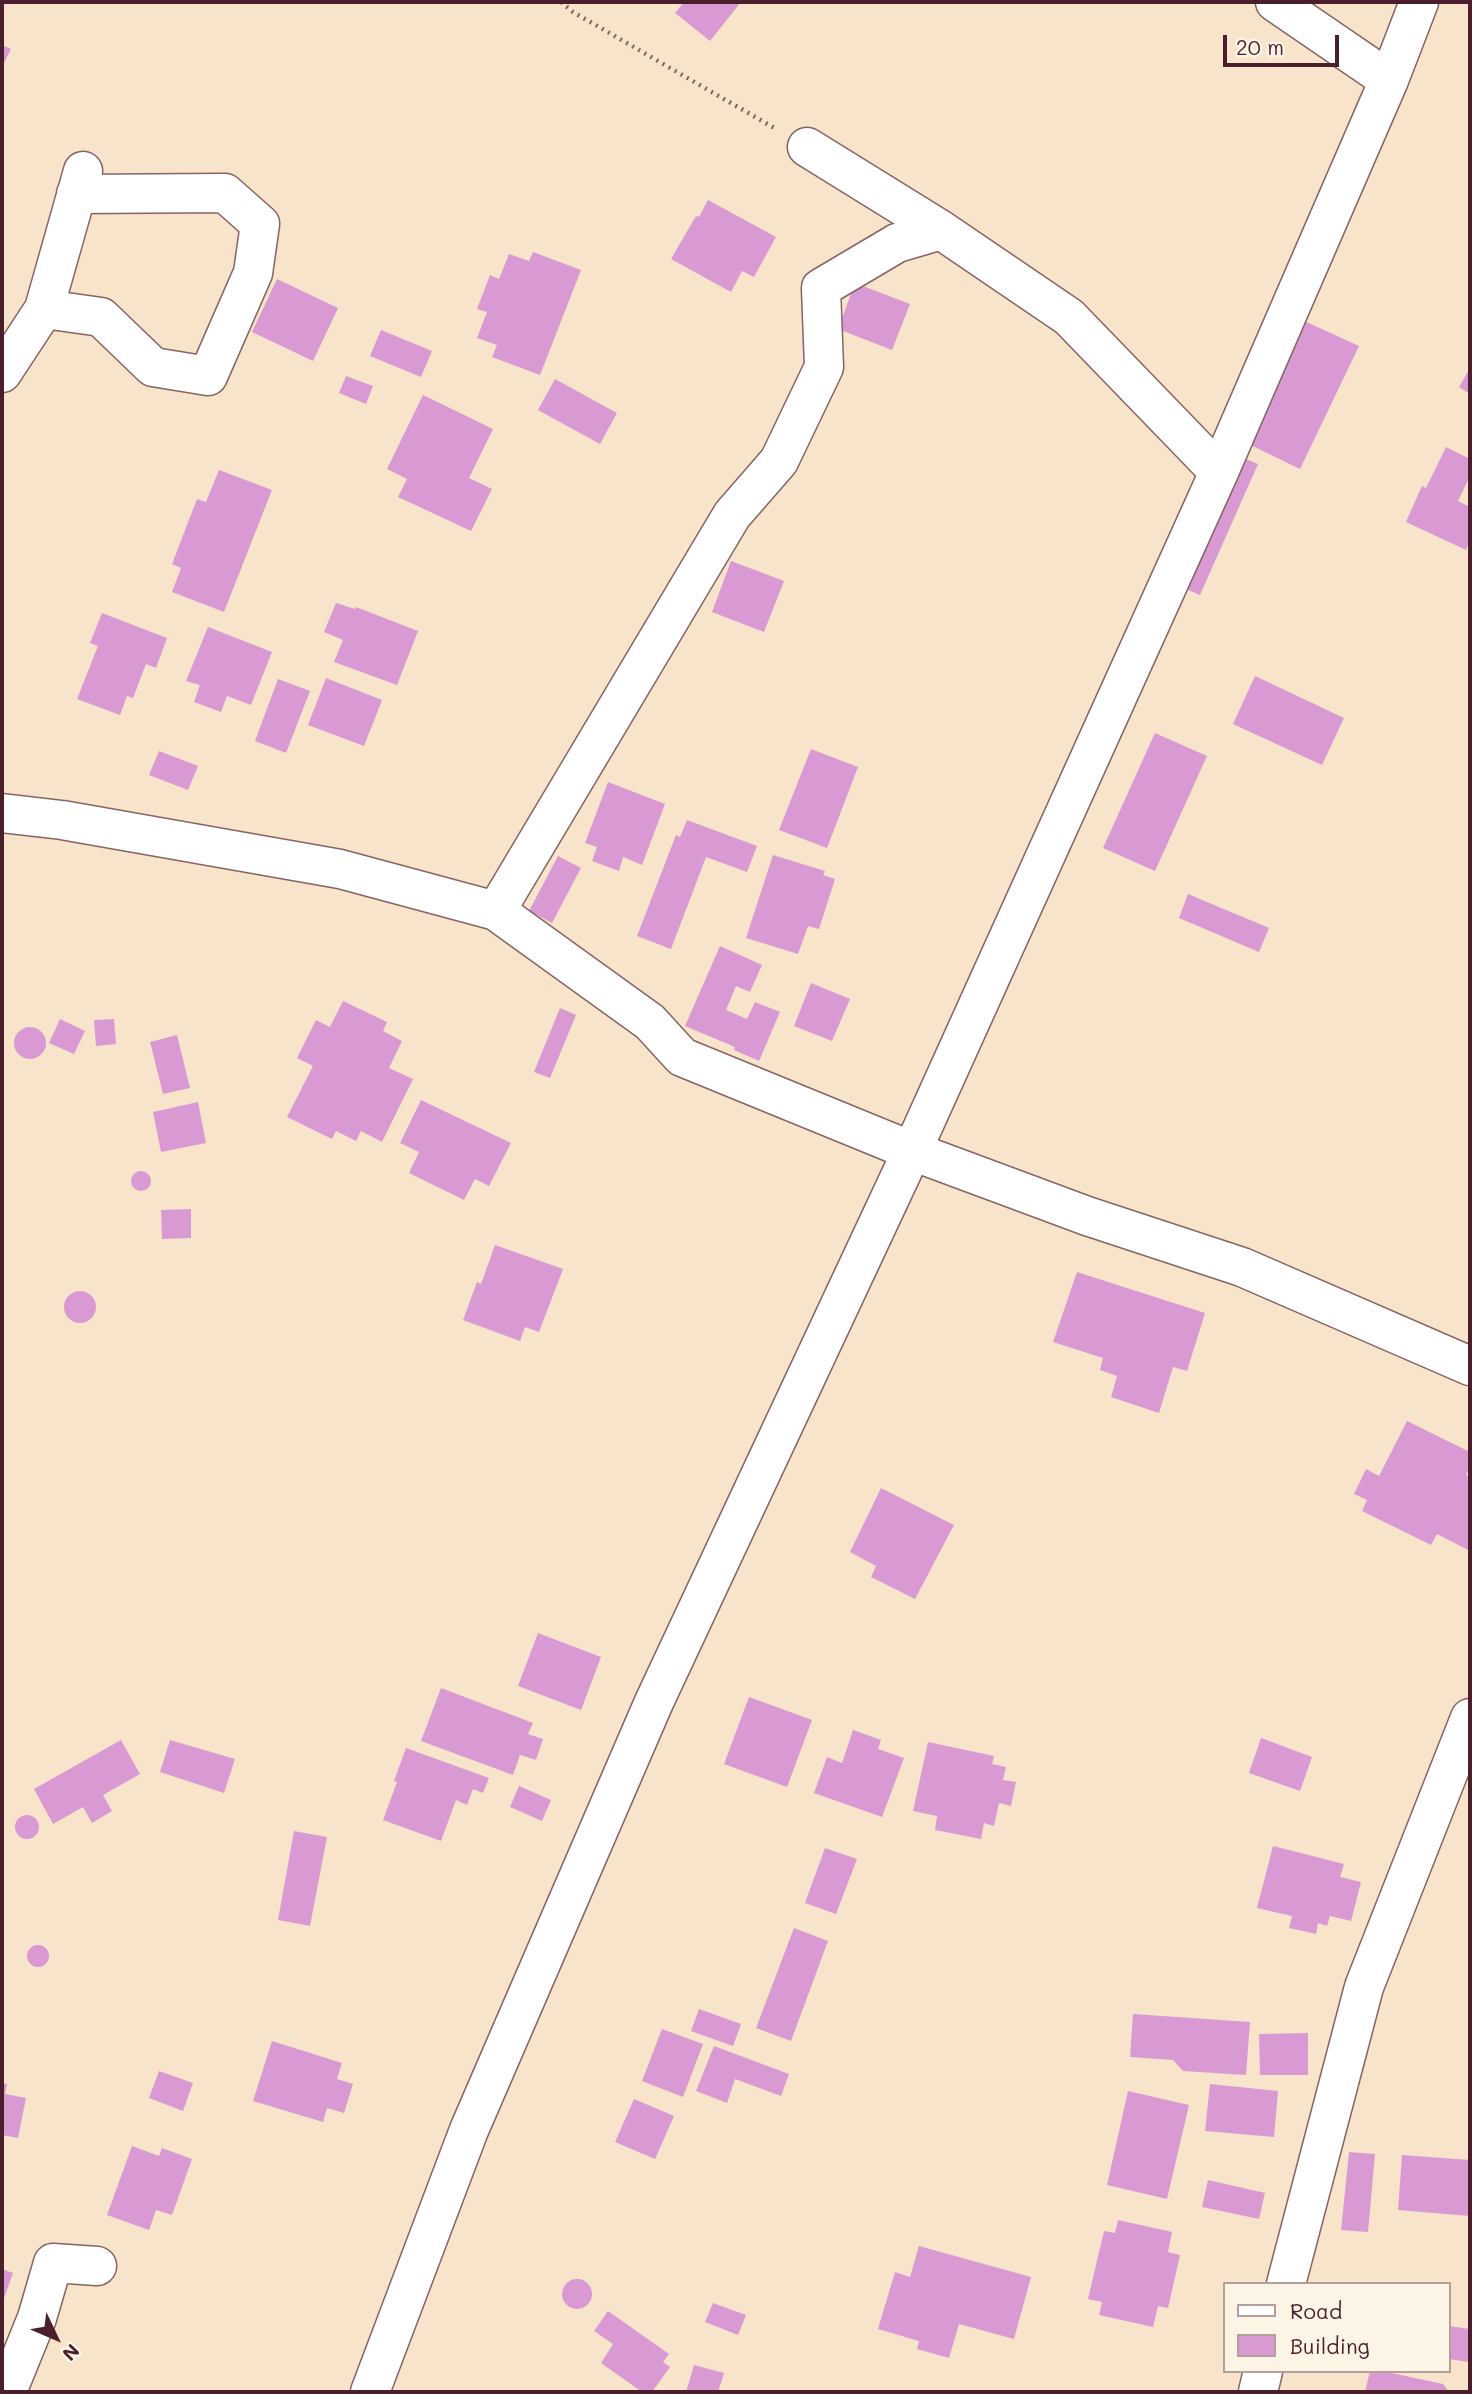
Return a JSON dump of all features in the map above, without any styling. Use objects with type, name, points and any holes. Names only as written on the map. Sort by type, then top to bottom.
[{"type":"street","points":[[1275,2],[1389,80]]},
{"type":"street","points":[[370,2392],[469,2130],[649,1715],[912,1151],[1219,472],[1389,80],[1419,2]]},
{"type":"street","points":[[807,147],[941,230],[1069,317],[1219,472]]},
{"type":"street","points":[[2,373],[44,309],[80,182],[225,193],[260,224],[253,274],[208,376],[153,367],[101,317],[44,309]]},
{"type":"street","points":[[496,911],[732,515],[779,461],[824,367],[821,288],[897,243],[941,230]]},
{"type":"street","points":[[2,813],[62,820],[340,869],[496,911],[650,1023],[682,1057],[912,1151],[1087,1216],[1242,1267],[1470,1366]]},
{"type":"street","points":[[1287,2282],[1364,1987],[1457,1790],[1470,1718]]},
{"type":"street","points":[[8,2392],[37,2318],[53,2263],[97,2266]]},
{"type":"street","points":[[1258,2392],[1263,2373]]},
{"type":"path","points":[[561,2],[573,12],[807,147]]},
{"type":"building","points":[[684,2],[741,2],[710,41],[675,13]]},
{"type":"building","points":[[2,45],[11,49],[2,67]]},
{"type":"building","points":[[708,200],[776,237],[754,277],[742,271],[731,292],[671,259]]},
{"type":"building","points":[[533,252],[581,270],[540,375],[492,357],[497,345],[477,338],[487,312],[477,309],[490,275],[499,279],[509,254],[529,261]]},
{"type":"building","points":[[277,279],[338,308],[313,361],[252,332]]},
{"type":"building","points":[[855,283],[910,304],[892,350],[838,329]]},
{"type":"building","points":[[1300,319],[1359,346],[1300,469],[1242,441]]},
{"type":"building","points":[[381,330],[432,351],[421,377],[370,356]]},
{"type":"building","points":[[1470,368],[1470,394],[1459,387]]},
{"type":"building","points":[[346,376],[373,386],[366,404],[339,393]]},
{"type":"building","points":[[555,379],[617,413],[600,444],[538,410]]},
{"type":"building","points":[[423,395],[493,429],[469,478],[492,489],[471,531],[398,497],[407,479],[387,469]]},
{"type":"building","points":[[1446,447],[1470,459],[1470,476],[1458,501],[1470,507],[1470,540],[1466,550],[1406,522],[1422,486],[1426,488]]},
{"type":"building","points":[[1239,456],[1258,464],[1200,595],[1181,587]]},
{"type":"building","points":[[219,470],[272,490],[224,612],[172,592],[181,568],[172,564],[197,499],[206,502]]},
{"type":"building","points":[[731,561],[784,581],[764,632],[712,612]]},
{"type":"building","points":[[336,603],[355,609],[356,607],[418,631],[397,685],[334,662],[343,640],[324,632]]},
{"type":"building","points":[[102,613],[167,638],[156,668],[146,664],[133,698],[127,696],[120,715],[77,699],[98,646],[90,643]]},
{"type":"building","points":[[208,627],[272,652],[251,705],[227,696],[221,712],[194,702],[200,685],[186,681]]},
{"type":"building","points":[[1255,676],[1344,718],[1322,765],[1233,724]]},
{"type":"building","points":[[326,678],[382,700],[364,746],[308,725]]},
{"type":"building","points":[[278,679],[310,691],[286,753],[255,741]]},
{"type":"building","points":[[1155,733],[1207,756],[1155,871],[1103,848]]},
{"type":"building","points":[[811,749],[858,767],[827,848],[779,830]]},
{"type":"building","points":[[159,751],[198,766],[188,790],[149,775]]},
{"type":"building","points":[[608,782],[665,804],[642,865],[623,857],[619,871],[592,861],[597,847],[585,843]]},
{"type":"building","points":[[687,820],[757,846],[747,872],[706,857],[671,949],[637,936],[676,835],[680,837]]},
{"type":"building","points":[[773,855],[825,871],[823,875],[835,879],[819,929],[808,926],[798,954],[746,938]]},
{"type":"building","points":[[558,856],[581,868],[552,923],[529,911]]},
{"type":"building","points":[[1188,894],[1269,928],[1259,952],[1179,918]]},
{"type":"building","points":[[720,946],[762,965],[750,992],[736,986],[726,1010],[747,1019],[755,1002],[780,1012],[759,1061],[734,1050],[735,1047],[685,1026]]},
{"type":"building","points":[[811,983],[850,999],[832,1041],[794,1026]]},
{"type":"building","points":[[343,1001],[387,1022],[383,1031],[402,1041],[389,1068],[413,1079],[382,1142],[361,1131],[356,1141],[336,1131],[332,1139],[287,1117],[313,1066],[297,1058],[316,1020],[330,1027]]},
{"type":"building","points":[[560,1008],[576,1015],[550,1078],[534,1072]]},
{"type":"building","points":[[60,1019],[85,1031],[74,1054],[49,1043]]},
{"type":"building","points":[[114,1019],[116,1044],[96,1046],[94,1020]]},
{"type":"building","points":[[30,1027],[42,1031],[46,1043],[42,1055],[30,1059],[18,1055],[14,1043],[18,1031]]},
{"type":"building","points":[[177,1035],[190,1088],[163,1094],[150,1042]]},
{"type":"building","points":[[421,1100],[511,1143],[489,1186],[475,1179],[464,1200],[409,1173],[419,1152],[400,1143]]},
{"type":"building","points":[[198,1102],[206,1143],[161,1152],[153,1112]]},
{"type":"building","points":[[141,1171],[148,1174],[151,1181],[148,1188],[141,1191],[134,1188],[131,1181],[134,1174]]},
{"type":"building","points":[[191,1209],[191,1238],[162,1239],[161,1210]]},
{"type":"building","points":[[495,1245],[563,1269],[539,1332],[525,1327],[520,1341],[463,1320],[477,1282],[481,1284]]},
{"type":"building","points":[[1077,1272],[1205,1313],[1187,1371],[1173,1367],[1159,1413],[1111,1397],[1117,1376],[1100,1370],[1103,1358],[1053,1342]]},
{"type":"building","points":[[80,1291],[92,1295],[96,1307],[92,1319],[80,1323],[68,1319],[64,1307],[68,1295]]},
{"type":"building","points":[[1407,1421],[1470,1452],[1470,1467],[1466,1475],[1470,1477],[1470,1551],[1437,1534],[1431,1545],[1362,1511],[1367,1500],[1354,1494],[1366,1469],[1379,1476]]},
{"type":"building","points":[[881,1488],[954,1525],[915,1599],[871,1577],[876,1566],[850,1552]]},
{"type":"building","points":[[538,1633],[601,1657],[581,1710],[518,1686]]},
{"type":"building","points":[[441,1688],[533,1723],[528,1734],[543,1739],[536,1760],[520,1755],[513,1775],[421,1741]]},
{"type":"building","points":[[749,1697],[812,1720],[787,1787],[724,1764]]},
{"type":"building","points":[[853,1730],[881,1740],[878,1749],[904,1758],[882,1817],[814,1793],[827,1757],[842,1763]]},
{"type":"building","points":[[1261,1738],[1312,1757],[1300,1791],[1249,1773]]},
{"type":"building","points":[[121,1740],[140,1774],[103,1795],[112,1811],[92,1823],[83,1807],[53,1824],[34,1789]]},
{"type":"building","points":[[170,1740],[235,1759],[224,1793],[160,1772]]},
{"type":"building","points":[[928,1742],[994,1756],[992,1764],[1006,1767],[1003,1780],[1016,1782],[1011,1806],[999,1803],[994,1826],[984,1823],[981,1839],[935,1830],[937,1816],[913,1811]]},
{"type":"building","points":[[406,1748],[489,1778],[483,1793],[473,1789],[467,1805],[456,1800],[441,1841],[383,1820]]},
{"type":"building","points":[[519,1786],[551,1800],[542,1821],[510,1807]]},
{"type":"building","points":[[27,1815],[38,1822],[39,1827],[32,1838],[27,1839],[16,1832],[15,1827],[22,1816]]},
{"type":"building","points":[[294,1831],[327,1837],[310,1926],[278,1920]]},
{"type":"building","points":[[1273,1846],[1344,1864],[1340,1877],[1361,1882],[1351,1921],[1330,1916],[1327,1926],[1318,1923],[1316,1934],[1289,1928],[1292,1916],[1257,1908]]},
{"type":"building","points":[[825,1848],[857,1859],[836,1914],[805,1903]]},
{"type":"building","points":[[794,1928],[828,1941],[791,2041],[756,2028]]},
{"type":"building","points":[[38,1945],[46,1948],[49,1956],[46,1964],[38,1967],[30,1964],[27,1956],[30,1948]]},
{"type":"building","points":[[699,2009],[741,2024],[733,2046],[691,2031]]},
{"type":"building","points":[[1133,2014],[1250,2022],[1246,2075],[1183,2071],[1173,2060],[1130,2057]]},
{"type":"building","points":[[662,2029],[703,2044],[683,2097],[642,2081]]},
{"type":"building","points":[[1308,2033],[1308,2075],[1260,2075],[1259,2034]]},
{"type":"building","points":[[272,2041],[342,2063],[337,2079],[353,2084],[344,2113],[327,2108],[323,2122],[253,2101]]},
{"type":"building","points":[[714,2046],[789,2074],[781,2096],[735,2079],[727,2103],[696,2091]]},
{"type":"building","points":[[159,2071],[193,2083],[183,2111],[149,2098]]},
{"type":"building","points":[[2,2083],[7,2084],[5,2094],[26,2098],[18,2138],[2,2135]]},
{"type":"building","points":[[1210,2084],[1278,2091],[1274,2137],[1205,2131]]},
{"type":"building","points":[[1128,2091],[1189,2105],[1167,2199],[1107,2185]]},
{"type":"building","points":[[634,2099],[674,2116],[655,2159],[615,2142]]},
{"type":"building","points":[[132,2146],[159,2156],[162,2148],[192,2159],[172,2215],[156,2210],[149,2230],[107,2215]]},
{"type":"building","points":[[1349,2152],[1375,2154],[1368,2232],[1341,2230]]},
{"type":"building","points":[[1402,2155],[1470,2160],[1470,2216],[1398,2210]]},
{"type":"building","points":[[1208,2180],[1265,2193],[1259,2219],[1202,2207]]},
{"type":"building","points":[[1118,2220],[1172,2232],[1168,2252],[1180,2255],[1168,2308],[1158,2306],[1153,2327],[1099,2315],[1102,2302],[1088,2299],[1104,2231],[1115,2233]]},
{"type":"building","points":[[919,2246],[1031,2277],[1014,2339],[959,2324],[949,2358],[917,2349],[919,2341],[878,2329],[895,2272],[910,2277]]},
{"type":"building","points":[[2,2269],[13,2273],[2,2304]]},
{"type":"building","points":[[577,2279],[588,2283],[592,2294],[588,2305],[577,2309],[566,2305],[562,2294],[566,2283]]},
{"type":"building","points":[[713,2303],[746,2315],[738,2335],[705,2322]]},
{"type":"building","points":[[608,2311],[669,2354],[663,2362],[670,2367],[652,2392],[642,2392],[601,2363],[613,2344],[594,2331]]},
{"type":"building","points":[[1451,2326],[1470,2329],[1469,2362],[1451,2359]]},
{"type":"building","points":[[694,2365],[724,2373],[718,2392],[686,2392]]},
{"type":"building","points":[[1370,2373],[1391,2373],[1443,2384],[1449,2392],[1365,2392]]}]
